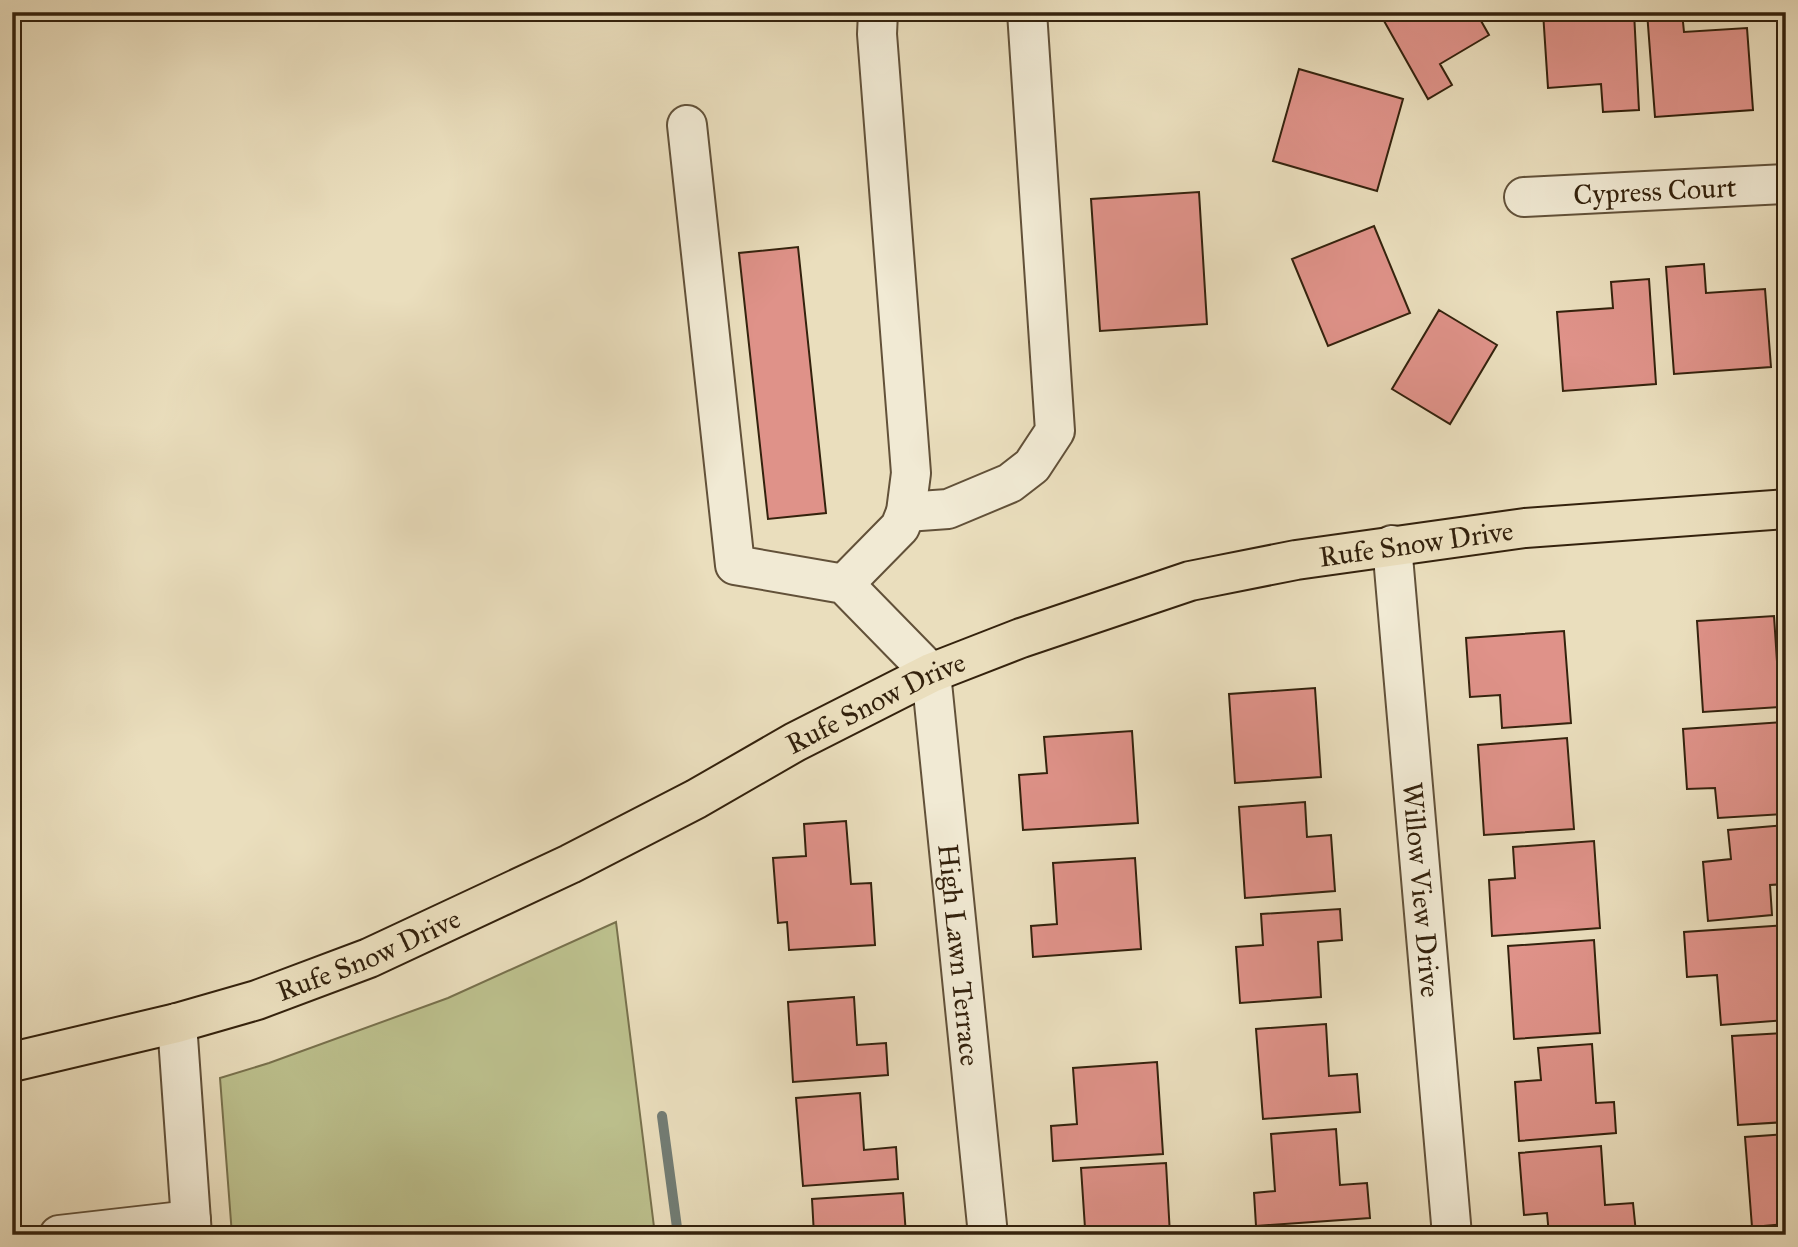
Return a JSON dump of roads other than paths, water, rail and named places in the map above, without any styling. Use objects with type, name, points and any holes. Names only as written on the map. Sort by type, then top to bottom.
[{"type":"main road","name":"Rufe Snow Drive","points":[[12,1062],[177,1023],[257,1000],[357,963],[570,864],[684,805],[795,742],[931,673],[1021,638],[1190,581],[1297,560],[1525,528],[1786,509]]},
{"type":"street","points":[[844,584],[900,527],[906,512],[911,473],[877,33],[878,12]]},
{"type":"street","points":[[906,512],[948,509],[1010,483],[1032,466],[1055,431],[1027,12]]},
{"type":"street","points":[[687,125],[735,565],[844,584],[931,673]]},
{"type":"street","name":"Cypress Court","points":[[1524,197],[1786,184]]},
{"type":"street","name":"Willow View Drive","points":[[1392,545],[1452,1235]]},
{"type":"street","name":"High Lawn Terrace","points":[[931,673],[988,1235]]},
{"type":"street","points":[[59,1235],[192,1228],[177,1023]]},
{"type":"waterway","points":[[662,1116],[678,1235]]}]
